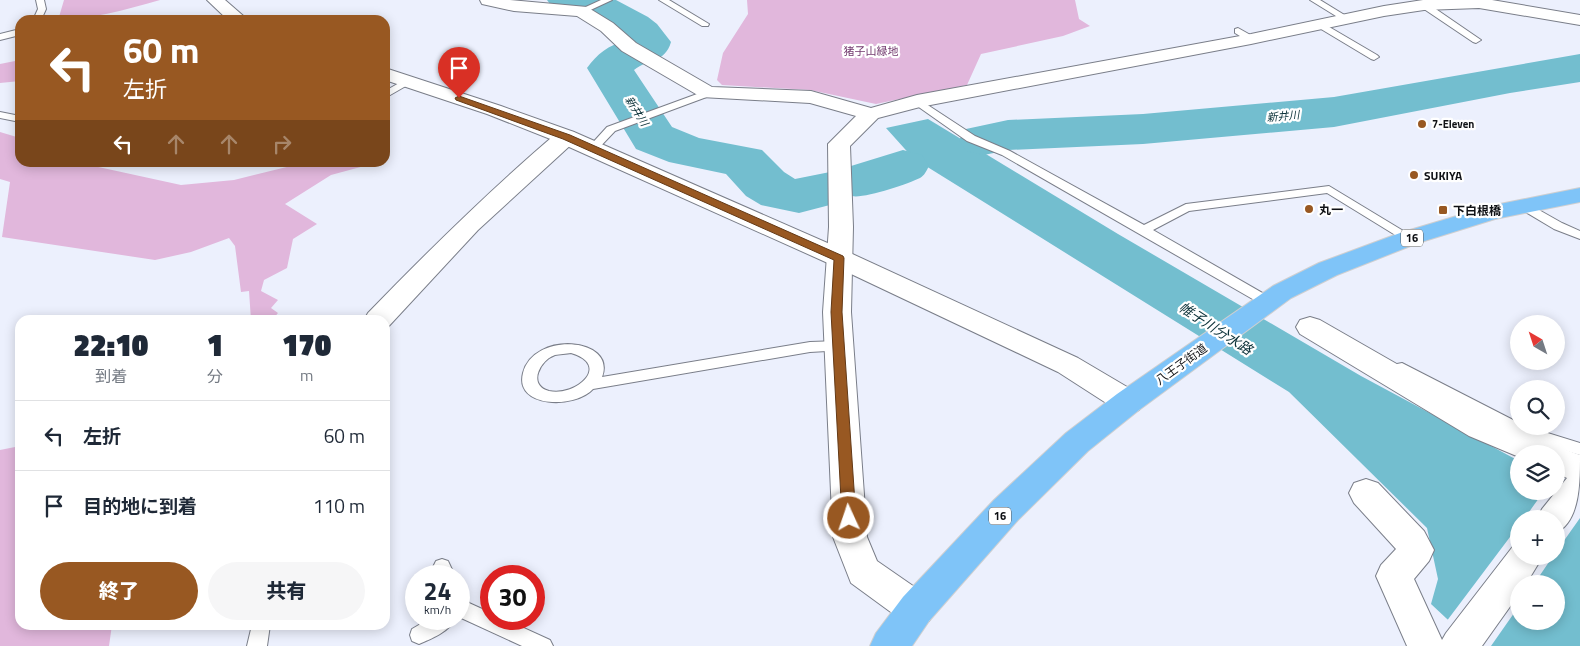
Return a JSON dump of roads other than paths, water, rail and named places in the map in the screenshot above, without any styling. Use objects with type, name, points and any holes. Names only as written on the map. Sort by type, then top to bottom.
[{"type":"highway","name":"八王子街道","points":[[888,646],[916,609],[1006,510],[1077,442],[1128,402],[1282,292],[1328,269],[1410,238],[1490,213],[1580,195]]},
{"type":"street","points":[[215,0],[233,15]]},
{"type":"street","points":[[488,0],[514,6],[581,11],[607,27],[629,47],[708,93],[812,97],[871,114]]},
{"type":"street","points":[[1542,0],[1580,13]]},
{"type":"street","points":[[916,609],[864,572],[850,537],[838,346],[837,288],[842,227],[839,144],[871,114],[918,101],[1244,35],[1347,19],[1384,10],[1424,5],[1479,3],[1580,20]]},
{"type":"street","points":[[390,76],[494,110],[592,148],[839,258],[1068,365],[1128,402]]},
{"type":"street","points":[[383,315],[415,279],[525,171],[566,137]]},
{"type":"street","points":[[1313,324],[1480,427],[1522,445]]},
{"type":"street","points":[[1565,463],[1580,468]]},
{"type":"street","points":[[1561,510],[1580,485]]},
{"type":"street","points":[[1366,493],[1412,542],[1417,550],[1394,576],[1426,646]]},
{"type":"street","points":[[1459,646],[1519,565]]},
{"type":"lane","points":[[39,15],[42,9],[40,0]]},
{"type":"lane","points":[[581,11],[608,0]]},
{"type":"lane","points":[[663,0],[705,24]]},
{"type":"lane","points":[[1314,0],[1347,19]]},
{"type":"lane","points":[[1424,5],[1476,40]]},
{"type":"lane","points":[[1319,24],[1374,57]]},
{"type":"lane","points":[[0,37],[15,33]]},
{"type":"lane","points":[[390,92],[408,81]]},
{"type":"lane","points":[[592,148],[611,129],[656,114],[708,93]]},
{"type":"lane","points":[[918,101],[961,132],[992,149],[1006,153],[1144,230],[1262,307]]},
{"type":"lane","points":[[0,115],[15,119]]},
{"type":"lane","points":[[1144,230],[1186,208],[1329,189],[1410,238]]},
{"type":"lane","points":[[1523,205],[1558,226],[1580,235]]},
{"type":"lane","points":[[1313,324],[1522,432],[1580,449]]},
{"type":"lane","points":[[591,384],[596,376],[598,367],[596,360],[582,349],[560,349],[548,353],[533,366],[529,373],[529,382],[533,389],[540,394],[549,398],[573,396],[591,384],[810,347],[838,346]]},
{"type":"lane","points":[[470,612],[543,646]]},
{"type":"lane","points":[[257,646],[260,630]]},
{"type":"lane","points":[[420,635],[428,630]]},
{"type":"water","name":"帷子川分水路","points":[[928,119],[1118,234],[1361,376],[1510,456],[1510,500],[1565,500],[1565,492],[1580,492],[1580,646],[1476,646],[1431,604],[1438,579],[1427,528],[1289,392],[913,158],[886,128]]},
{"type":"waterway","name":"新井川","points":[[567,0],[589,4],[612,13],[642,33],[649,42],[647,48],[627,54],[610,68],[654,138],[687,151],[743,161],[765,184],[780,193],[799,196],[830,188]]},
{"type":"waterway","name":"新井川","points":[[984,140],[1008,135],[1143,129],[1334,112],[1580,68]]},
{"type":"waterway","name":"新井川","points":[[857,181],[903,166]]},
{"type":"place","name":"7-Eleven","points":[[1422,124]]},
{"type":"place","name":"SUKIYA","points":[[1414,175]]},
{"type":"place","name":"丸一","points":[[1309,209]]},
{"type":"place","name":"下白根橋","points":[[1443,210]]},
{"type":"park label","name":"猪子山緑地","points":[[871,51]]}]
